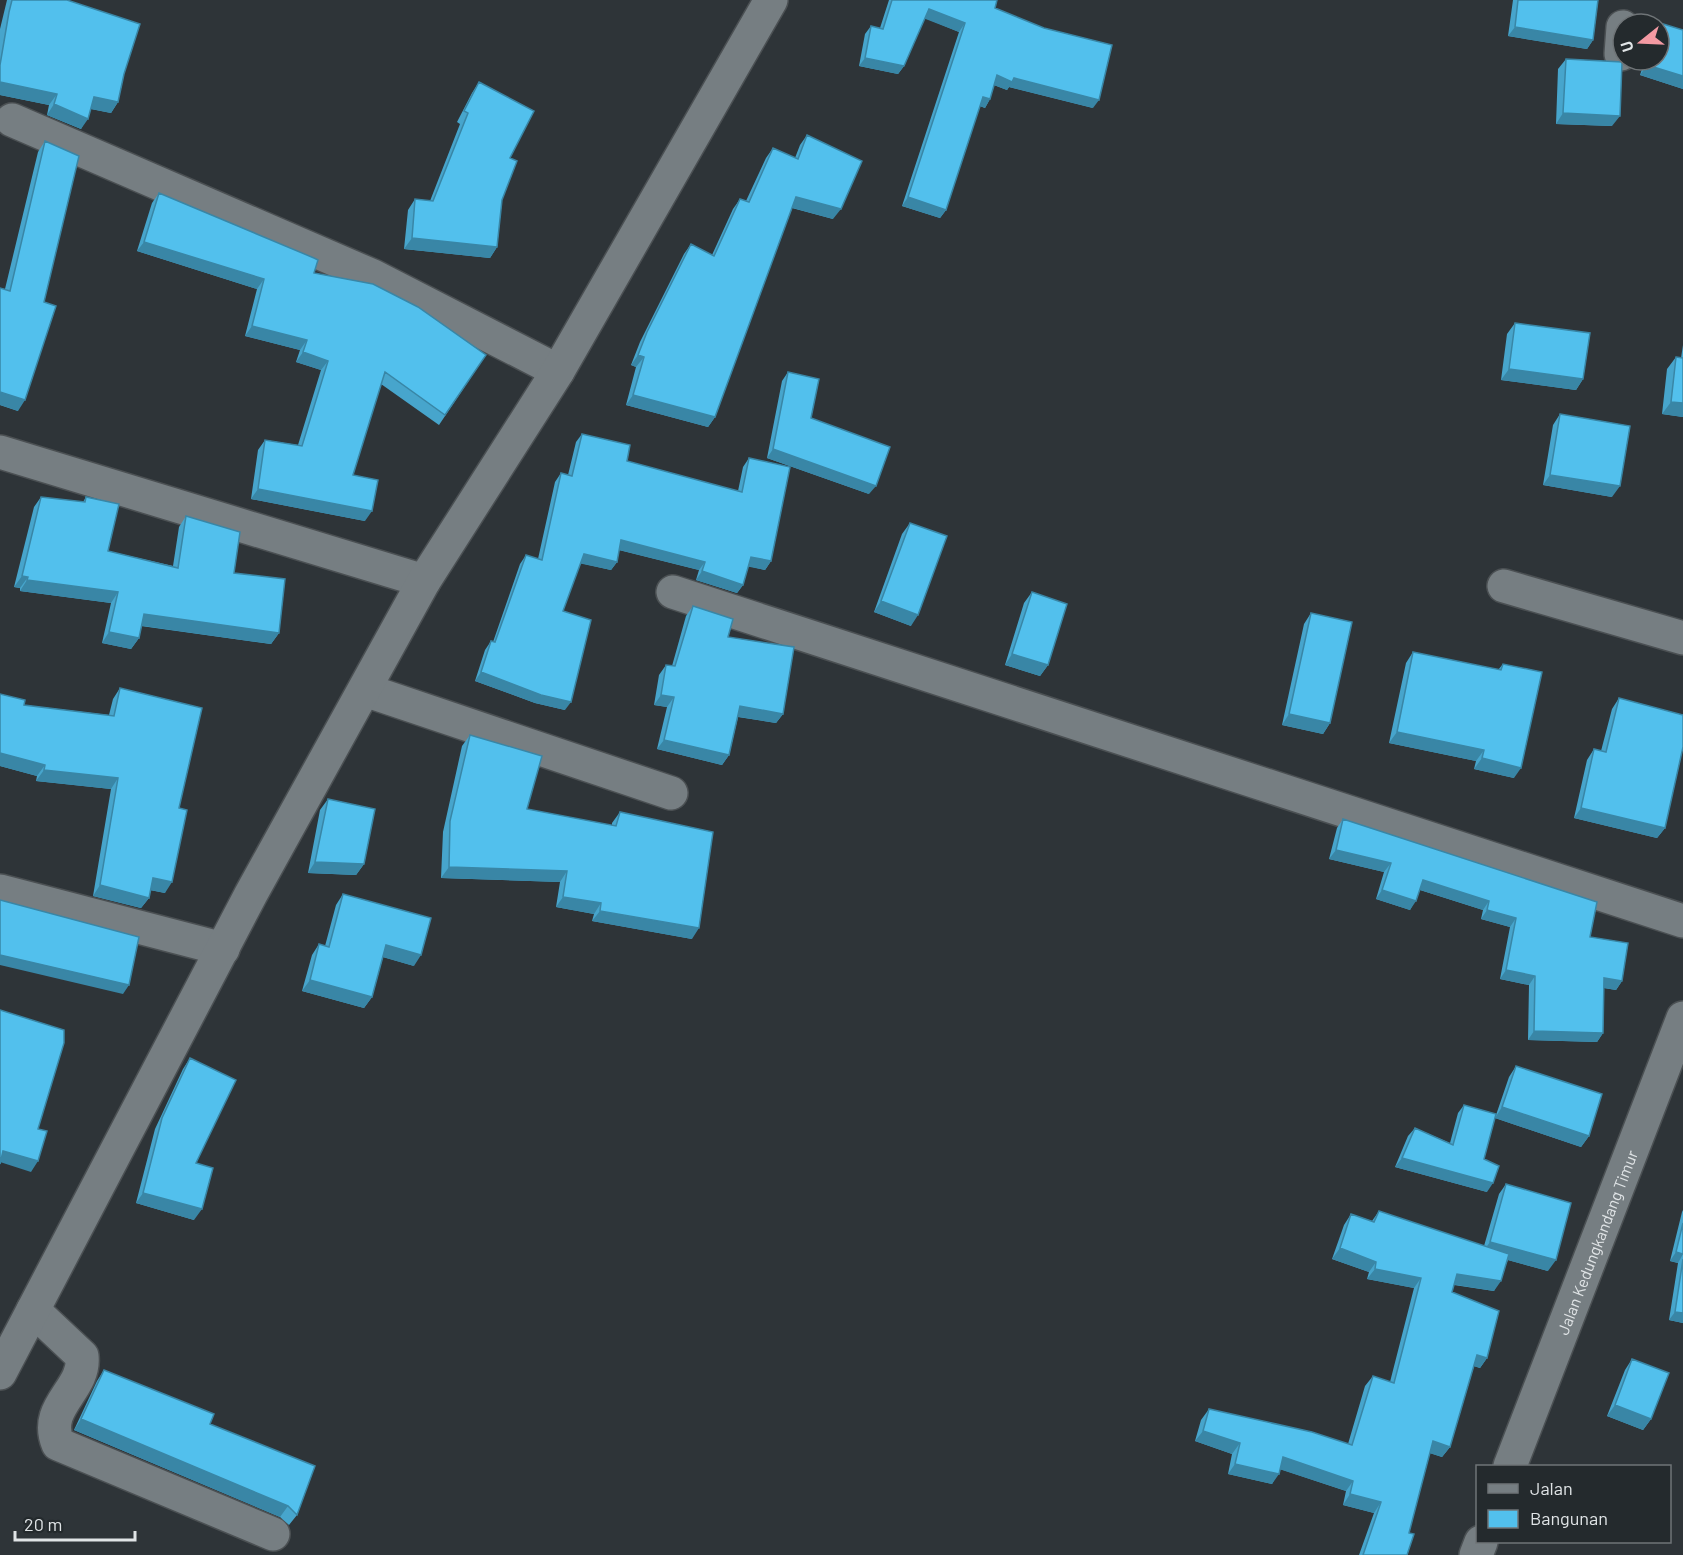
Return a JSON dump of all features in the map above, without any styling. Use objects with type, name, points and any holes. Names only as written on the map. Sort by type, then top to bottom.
[{"type":"street","points":[[0,1373],[223,949],[424,581],[558,371],[771,0]]},
{"type":"street","points":[[12,120],[373,276],[558,371]]},
{"type":"street","points":[[0,452],[424,581]]},
{"type":"street","points":[[1504,586],[1683,638]]},
{"type":"street","points":[[673,592],[1683,921]]},
{"type":"street","points":[[364,690],[671,793]]},
{"type":"street","points":[[0,891],[223,949]]},
{"type":"street","name":"Jalan Kedungkandang Timur","points":[[1511,1465],[1683,1018]]},
{"type":"street","points":[[33,1310],[82,1356],[83,1366],[54,1418],[53,1431],[58,1444],[273,1534]]},
{"type":"building","points":[[12,0],[67,0],[140,24],[124,74],[118,102],[94,97],[88,119],[54,104],[57,94],[0,82],[0,65]]},
{"type":"building","points":[[892,0],[997,0],[995,8],[1044,28],[1112,45],[1099,100],[1014,78],[1012,82],[997,75],[990,99],[983,97],[946,210],[908,197],[965,23],[929,9],[904,66],[865,58],[871,26],[883,29]]},
{"type":"building","points":[[1518,0],[1598,0],[1593,40],[1515,27]]},
{"type":"building","points":[[1671,26],[1683,30],[1683,76],[1670,72]]},
{"type":"building","points":[[1566,59],[1611,61],[1611,72],[1622,72],[1620,116],[1563,113]]},
{"type":"building","points":[[479,82],[534,111],[510,158],[517,161],[502,200],[497,247],[412,238],[415,199],[433,201],[468,113],[464,111]]},
{"type":"building","points":[[807,135],[862,161],[841,209],[796,197],[715,417],[633,395],[644,357],[638,355],[691,244],[714,256],[740,199],[749,202],[773,148],[798,159]]},
{"type":"building","points":[[45,141],[79,156],[44,302],[56,306],[25,400],[0,392],[0,288],[10,291]]},
{"type":"building","points":[[159,193],[318,260],[314,273],[373,284],[418,307],[486,355],[445,415],[385,372],[353,475],[378,480],[372,511],[258,489],[265,440],[302,446],[328,361],[303,352],[307,340],[252,326],[264,279],[144,242]]},
{"type":"building","points":[[1515,323],[1590,333],[1583,379],[1509,369]]},
{"type":"building","points":[[1676,357],[1683,358],[1683,403],[1671,402]]},
{"type":"building","points":[[788,372],[819,379],[811,418],[890,447],[876,486],[773,449]]},
{"type":"building","points":[[1560,414],[1630,426],[1620,486],[1550,475]]},
{"type":"building","points":[[582,434],[630,445],[627,461],[742,492],[749,458],[790,467],[771,561],[751,557],[743,585],[702,571],[705,562],[621,540],[617,562],[584,554],[563,611],[591,620],[571,702],[541,695],[481,672],[491,641],[495,642],[526,555],[542,560],[561,473],[572,476]]},
{"type":"building","points":[[41,497],[85,502],[86,497],[119,504],[108,551],[178,568],[186,516],[240,532],[234,573],[285,579],[279,633],[144,614],[139,638],[109,632],[118,592],[27,580],[28,577],[22,576]]},
{"type":"building","points":[[910,523],[947,536],[918,615],[881,601]]},
{"type":"building","points":[[1032,592],[1067,604],[1048,665],[1012,654]]},
{"type":"building","points":[[693,606],[733,619],[728,637],[794,647],[783,714],[740,706],[729,755],[664,740],[674,697],[661,695],[666,665],[675,666]]},
{"type":"building","points":[[1311,613],[1352,622],[1330,723],[1289,714]]},
{"type":"building","points":[[1413,652],[1501,670],[1503,664],[1542,672],[1521,768],[1482,758],[1484,750],[1397,732]]},
{"type":"building","points":[[120,688],[202,708],[179,808],[187,810],[172,882],[153,878],[149,898],[100,885],[118,778],[44,770],[45,765],[0,753],[0,694],[25,700],[24,705],[114,716]]},
{"type":"building","points":[[1619,698],[1683,715],[1683,747],[1665,828],[1581,808],[1594,749],[1606,752]]},
{"type":"building","points":[[470,735],[542,756],[527,809],[616,826],[620,812],[713,832],[699,928],[600,911],[601,903],[563,897],[567,871],[449,867],[450,821]]},
{"type":"building","points":[[328,799],[375,809],[364,864],[315,862]]},
{"type":"building","points":[[1343,819],[1597,902],[1590,937],[1628,943],[1622,981],[1604,978],[1603,1033],[1534,1031],[1535,976],[1506,970],[1516,918],[1487,910],[1489,901],[1423,880],[1416,901],[1382,890],[1391,863],[1336,850]]},
{"type":"building","points":[[343,894],[431,918],[421,955],[386,945],[372,997],[310,980],[319,944],[329,947]]},
{"type":"building","points":[[0,900],[139,937],[129,985],[0,955]]},
{"type":"building","points":[[0,1010],[64,1030],[64,1043],[38,1129],[47,1131],[38,1161],[3,1151],[0,1164]]},
{"type":"building","points":[[190,1058],[236,1080],[196,1163],[213,1168],[202,1209],[143,1193],[162,1118]]},
{"type":"building","points":[[1516,1066],[1602,1094],[1589,1136],[1502,1107]]},
{"type":"building","points":[[1464,1105],[1496,1114],[1484,1159],[1499,1166],[1493,1183],[1402,1158],[1415,1128],[1453,1145]]},
{"type":"building","points":[[1506,1184],[1571,1203],[1556,1260],[1490,1242]]},
{"type":"building","points":[[1379,1211],[1509,1254],[1501,1281],[1457,1274],[1452,1292],[1499,1311],[1487,1358],[1477,1355],[1450,1447],[1433,1441],[1409,1533],[1414,1534],[1407,1555],[1363,1555],[1381,1502],[1350,1494],[1353,1481],[1283,1457],[1279,1474],[1235,1464],[1240,1443],[1203,1431],[1209,1409],[1312,1432],[1352,1445],[1373,1376],[1394,1383],[1421,1278],[1375,1269],[1376,1262],[1340,1248],[1351,1214],[1374,1222]]},
{"type":"building","points":[[1683,1223],[1683,1254],[1676,1252]]},
{"type":"building","points":[[1683,1259],[1683,1313],[1675,1312]]},
{"type":"building","points":[[1632,1359],[1669,1373],[1651,1419],[1615,1405]]},
{"type":"building","points":[[104,1370],[214,1414],[210,1424],[315,1466],[297,1515],[288,1506],[81,1419]]}]
